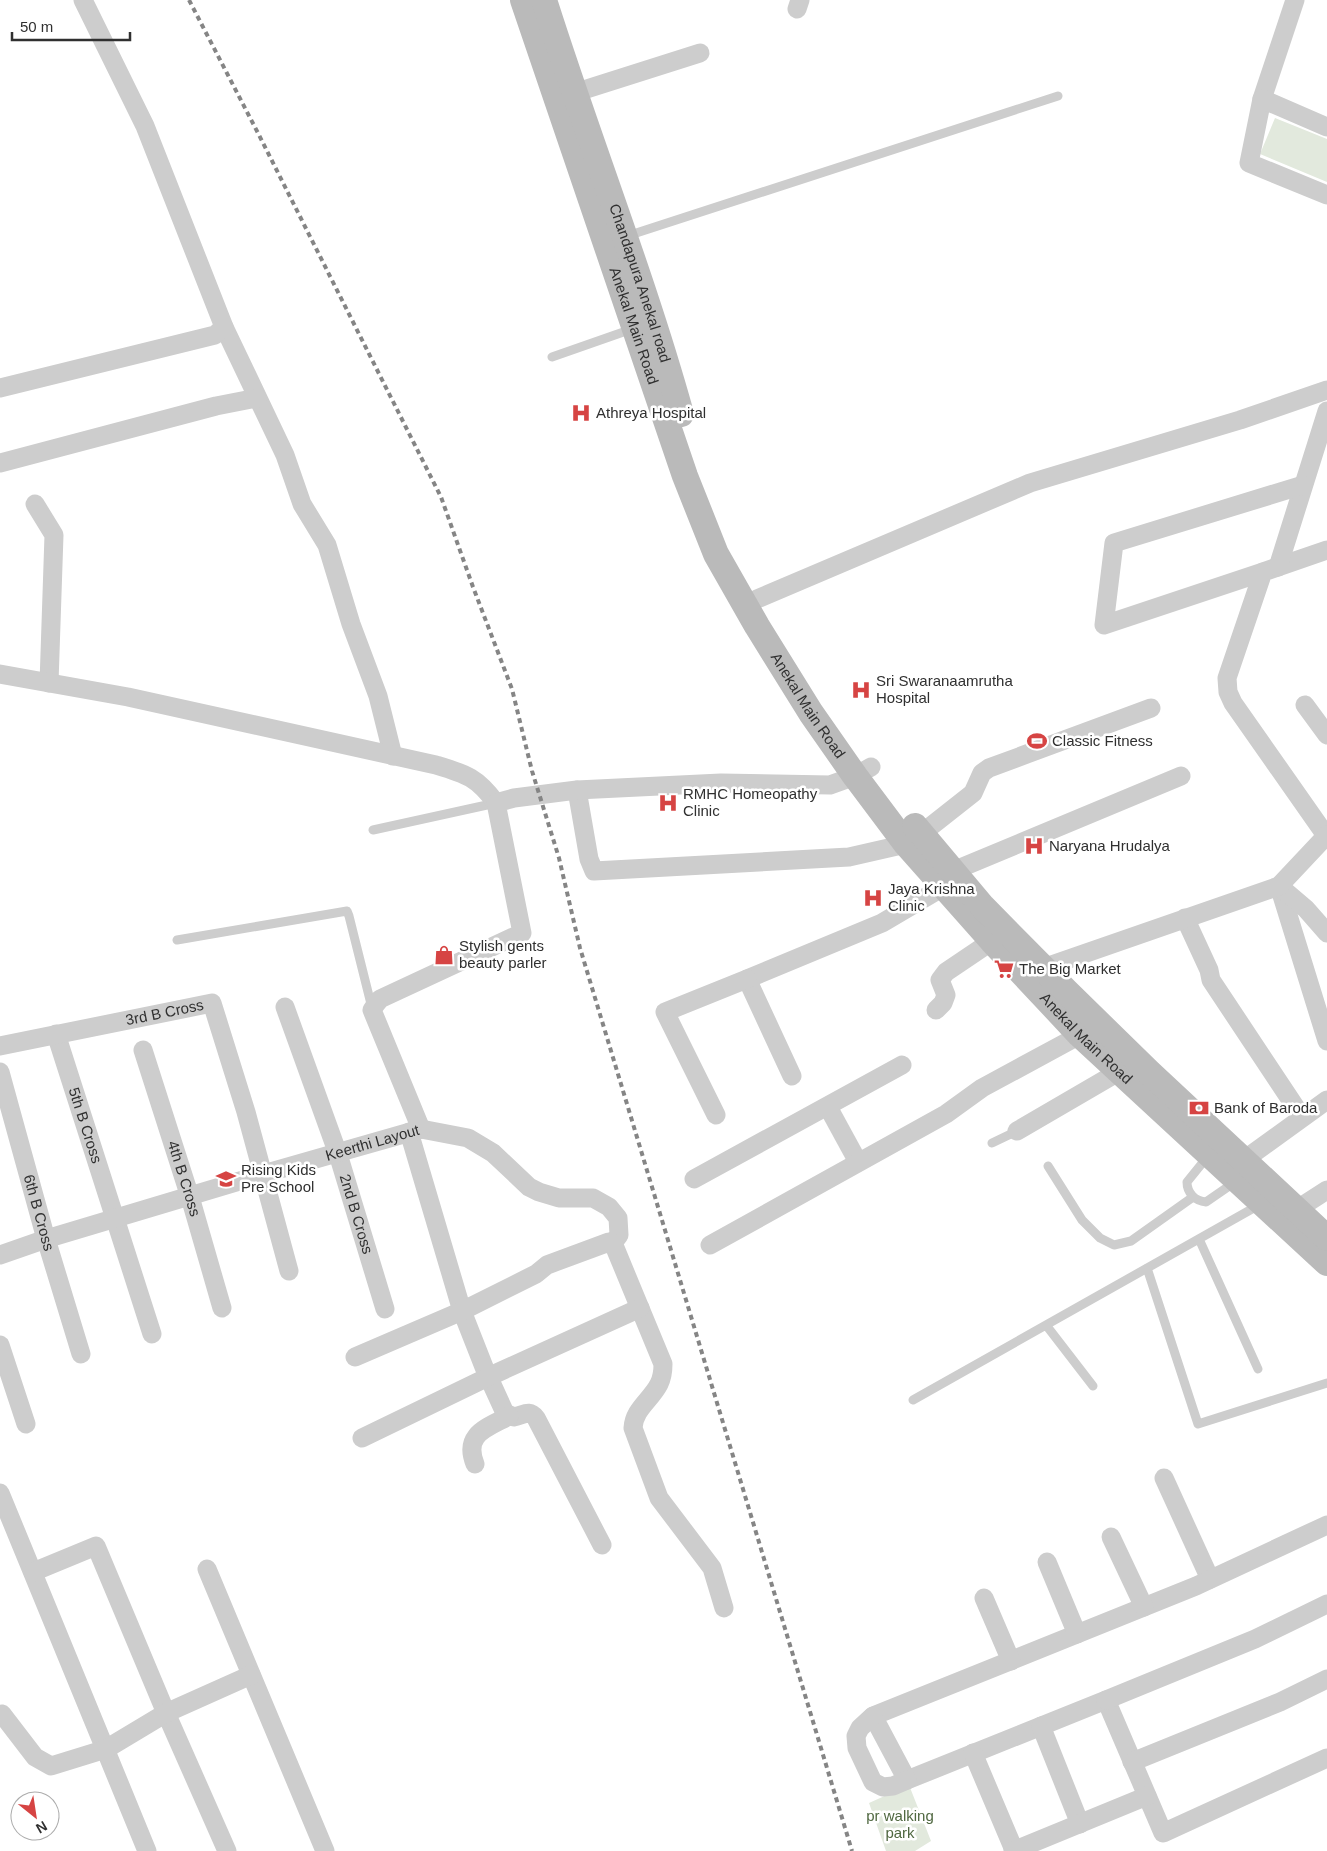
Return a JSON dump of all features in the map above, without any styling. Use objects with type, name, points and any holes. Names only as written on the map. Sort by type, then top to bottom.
[{"type":"main road","name":"Anekal Main Road","points":[[523,0],[685,476],[716,554],[781,666],[811,713],[863,772],[913,839],[948,879],[992,941],[1080,1035],[1128,1065],[1210,1154],[1240,1170],[1269,1198],[1327,1263]]},
{"type":"main road","name":"Chandapura Anekal road","points":[[544,0],[574,93],[662,345],[701,480],[724,532],[758,599],[788,652],[863,772]]},
{"type":"main road","points":[[948,879],[983,907],[1043,968],[1128,1065],[1240,1170]]},
{"type":"main road","points":[[1269,1198],[1296,1210],[1327,1238]]},
{"type":"street","points":[[83,0],[145,126],[224,327],[285,454],[302,504],[328,545],[351,624],[378,696],[393,756]]},
{"type":"street","points":[[1294,0],[1262,99],[1249,163],[1327,195]]},
{"type":"street","points":[[574,93],[700,53]]},
{"type":"street","points":[[1262,99],[1327,127]]},
{"type":"street","points":[[0,388],[215,335],[224,327]]},
{"type":"street","points":[[758,599],[1030,483],[1240,420],[1327,390]]},
{"type":"street","points":[[0,463],[216,406],[257,398]]},
{"type":"street","points":[[1043,968],[1279,886],[1327,836],[1233,703],[1228,692],[1227,678],[1303,485],[1327,411]]},
{"type":"street","points":[[1303,485],[1114,542],[1104,625],[1327,550]]},
{"type":"street","points":[[35,504],[54,535],[49,683]]},
{"type":"street","points":[[0,674],[128,698],[393,756],[460,772],[479,783],[496,802],[522,933],[376,1005]]},
{"type":"street","points":[[1305,705],[1327,735]]},
{"type":"street","points":[[577,790],[589,859],[594,871],[850,857],[913,839],[973,793],[982,773],[989,768],[1151,708]]},
{"type":"street","points":[[496,802],[577,790],[721,783],[830,785],[863,772]]},
{"type":"street","points":[[716,1115],[665,1012],[882,923],[948,879],[1181,776]]},
{"type":"street","points":[[1279,886],[1306,909],[1327,933]]},
{"type":"street","points":[[1279,886],[1327,1041]]},
{"type":"street","points":[[1185,918],[1210,970],[1210,980],[1302,1117]]},
{"type":"street","points":[[936,1010],[943,1003],[946,995],[940,980],[946,972],[992,941]]},
{"type":"street","points":[[747,979],[792,1076]]},
{"type":"street","name":"3rd B Cross","points":[[0,1046],[212,1003],[263,1174]]},
{"type":"street","name":"Keerthi Layout","points":[[0,1255],[115,1218],[415,1131],[376,1005]]},
{"type":"street","name":"2nd B Cross","points":[[285,1007],[338,1154],[385,1309]]},
{"type":"street","name":"5th B Cross","points":[[56,1034],[152,1334]]},
{"type":"street","points":[[710,1245],[946,1114],[982,1088],[1080,1035]]},
{"type":"street","name":"4th B Cross","points":[[143,1050],[190,1197],[222,1308]]},
{"type":"street","points":[[694,1179],[902,1065]]},
{"type":"street","points":[[1017,1131],[1128,1065]]},
{"type":"street","name":"6th B Cross","points":[[0,1072],[46,1239],[81,1354]]},
{"type":"street","points":[[1240,1170],[1302,1117],[1327,1100]]},
{"type":"street","points":[[828,1107],[858,1162]]},
{"type":"street","points":[[509,1416],[505,1413],[488,1376],[462,1311],[415,1131],[468,1138],[493,1153],[529,1187],[539,1192],[559,1198],[593,1198],[609,1207],[618,1218],[620,1234],[614,1243]]},
{"type":"street","points":[[263,1174],[288,1271]]},
{"type":"street","points":[[1296,1210],[1327,1190]]},
{"type":"street","points":[[356,1357],[462,1311],[536,1274],[547,1265],[609,1242],[614,1243]]},
{"type":"street","points":[[614,1243],[663,1364],[660,1384],[638,1411],[633,1420],[633,1428],[659,1498],[712,1568],[724,1608]]},
{"type":"street","points":[[362,1438],[488,1376],[640,1308]]},
{"type":"street","points":[[0,1346],[26,1424]]},
{"type":"street","points":[[475,1464],[472,1455],[472,1445],[475,1437],[480,1432],[509,1416],[521,1415],[527,1412],[532,1413],[602,1545]]},
{"type":"street","points":[[1164,1478],[1210,1579]]},
{"type":"street","points":[[0,1493],[147,1851]]},
{"type":"street","points":[[1327,1525],[1144,1607],[873,1716],[860,1728],[856,1736],[857,1748],[874,1782],[883,1787],[893,1786],[1255,1639],[1327,1604]]},
{"type":"street","points":[[1111,1537],[1144,1607]]},
{"type":"street","points":[[32,1572],[96,1546],[166,1713],[227,1851]]},
{"type":"street","points":[[1047,1562],[1077,1634]]},
{"type":"street","points":[[207,1569],[325,1851]]},
{"type":"street","points":[[984,1598],[1010,1661]]},
{"type":"street","points":[[2,1714],[35,1757],[52,1766],[106,1749],[166,1713],[251,1675]]},
{"type":"street","points":[[1132,1762],[1280,1702],[1327,1679]]},
{"type":"street","points":[[1106,1700],[1163,1834],[1327,1758]]},
{"type":"street","points":[[873,1716],[907,1780]]},
{"type":"street","points":[[1041,1726],[1080,1824]]},
{"type":"street","points":[[973,1754],[1013,1851],[1147,1796]]},
{"type":"lane","points":[[624,236],[1058,96]]},
{"type":"lane","points":[[552,357],[634,328]]},
{"type":"lane","points":[[373,830],[496,802]]},
{"type":"lane","name":"Keerthi Layout","points":[[177,940],[347,912],[376,1005]]},
{"type":"lane","points":[[992,1142],[1017,1131]]},
{"type":"lane","points":[[1210,1154],[1187,1182],[1187,1188],[1193,1197],[1206,1202],[1240,1170]]},
{"type":"lane","points":[[1048,1166],[1082,1220],[1100,1238],[1114,1245],[1131,1241],[1193,1197]]},
{"type":"lane","points":[[913,1400],[1269,1198]]},
{"type":"lane","points":[[1199,1239],[1258,1369]]},
{"type":"lane","points":[[1147,1268],[1198,1424],[1327,1383]]},
{"type":"lane","points":[[1046,1325],[1093,1386]]},
{"type":"green space","points":[[1275,118],[1327,139],[1327,182],[1260,154]]},
{"type":"green space","name":"pr walking park","points":[[909,1785],[931,1841],[915,1851],[886,1851],[869,1803]]},
{"type":"railway","points":[[189,0],[441,497],[512,689],[532,771],[559,858],[580,948],[852,1851]]},
{"type":"place","name":"Athreya Hospital","points":[[581,413]]},
{"type":"place","name":"Sri Swaranaamrutha Hospital","points":[[861,690]]},
{"type":"place","name":"Classic Fitness","points":[[1037,741]]},
{"type":"place","name":"RMHC Homeopathy Clinic","points":[[668,803]]},
{"type":"place","name":"Naryana Hrudalya","points":[[1034,846]]},
{"type":"place","name":"Jaya Krishna Clinic","points":[[873,898]]},
{"type":"place","name":"Stylish gents beauty parler","points":[[444,955]]},
{"type":"place","name":"The Big Market","points":[[1004,969]]},
{"type":"place","name":"Bank of Baroda","points":[[1199,1108]]},
{"type":"place","name":"Rising Kids Pre School","points":[[226,1179]]}]
